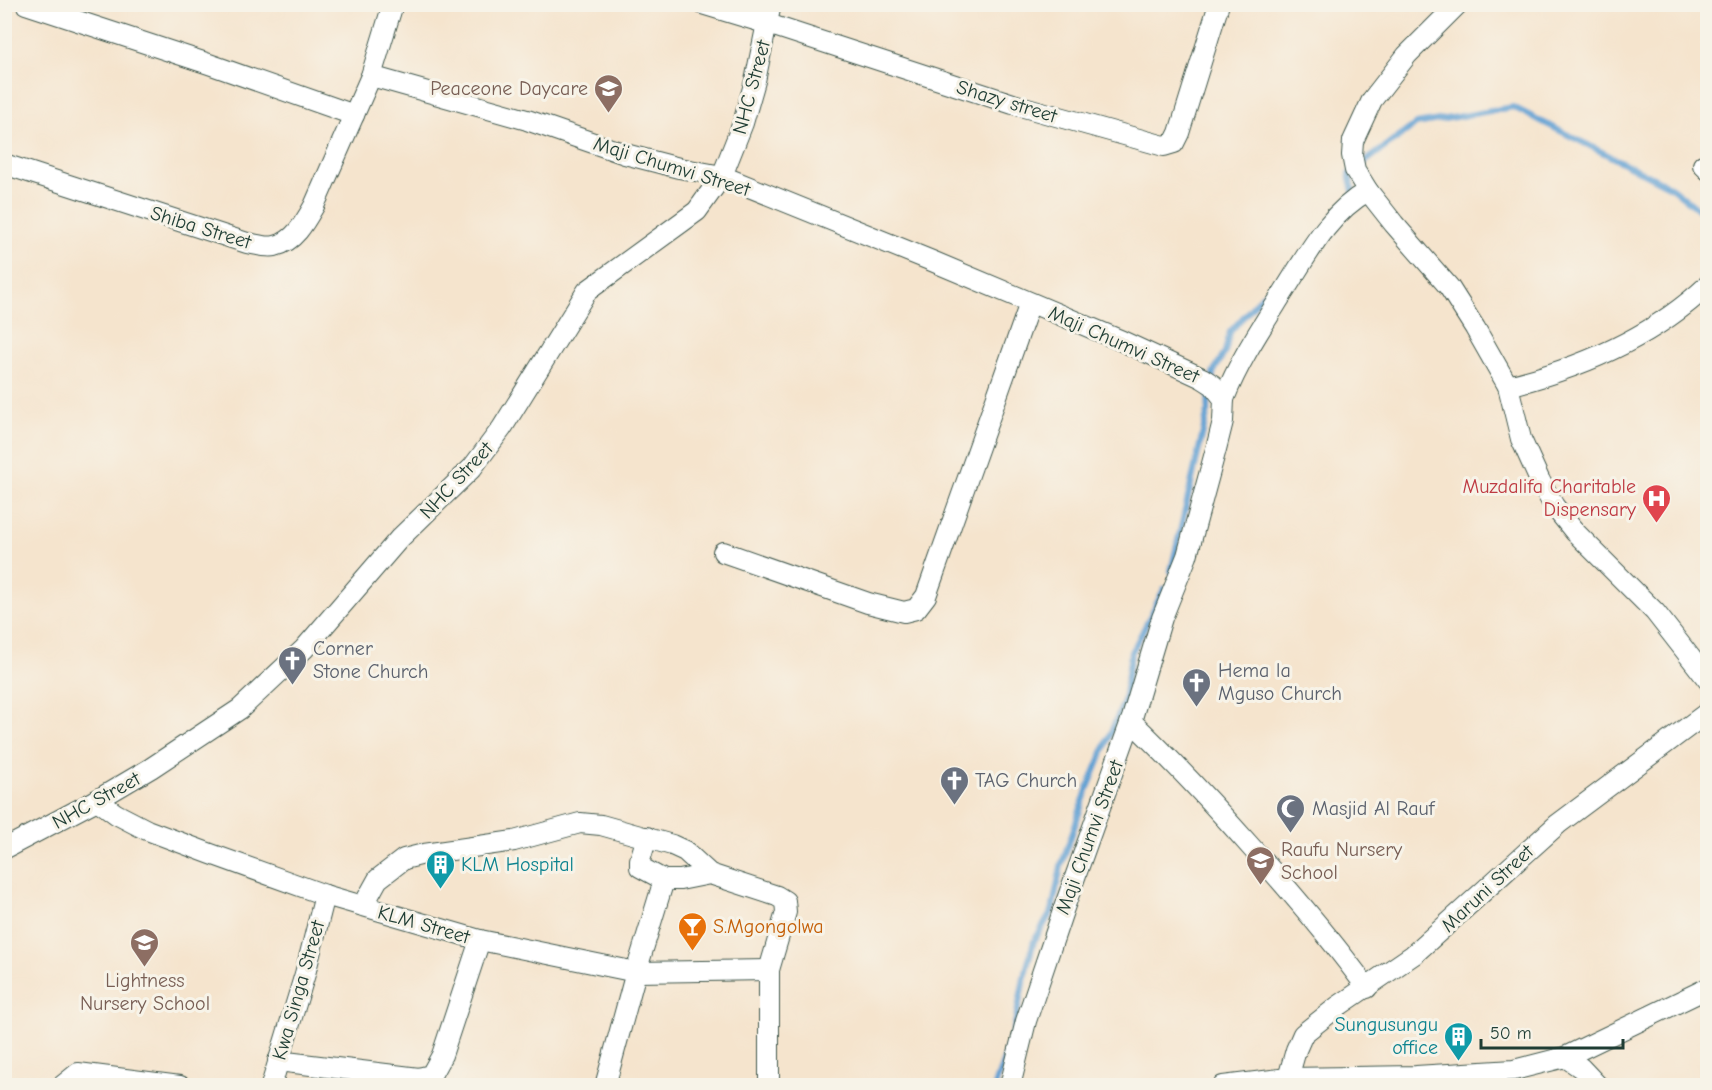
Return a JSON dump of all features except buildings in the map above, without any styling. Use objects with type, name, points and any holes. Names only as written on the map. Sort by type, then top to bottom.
[{"type":"street","points":[[27,4],[354,115]]},
{"type":"street","name":"Shiba Street","points":[[4,164],[246,243],[274,247],[289,240],[302,226],[324,184],[371,76],[393,4]]},
{"type":"street","name":"Shazy street","points":[[702,4],[769,14],[1013,104],[1164,146],[1174,143],[1179,133],[1219,4]]},
{"type":"street","points":[[1458,4],[1407,55],[1372,100],[1353,141],[1352,155],[1355,170],[1368,191],[1449,287],[1508,386],[1521,439],[1554,506],[1575,532],[1655,612],[1707,680]]},
{"type":"street","name":"NHC Street","points":[[4,849],[152,768],[240,709],[304,649],[399,539],[472,468],[502,428],[587,291],[697,211],[722,176],[743,123],[769,14]]},
{"type":"street","name":"Maji Chumvi Street","points":[[371,76],[527,120],[625,154],[722,176],[1122,341],[1202,378],[1213,385],[1224,399],[1222,421],[1197,523],[1179,579],[1162,618],[1131,721],[1030,1010],[1010,1086]]},
{"type":"street","points":[[1224,399],[1244,355],[1317,241],[1340,212],[1355,198],[1368,191]]},
{"type":"street","points":[[1508,386],[1585,363],[1615,349],[1681,307],[1707,285]]},
{"type":"street","points":[[723,552],[868,603],[904,612],[916,609],[926,596],[1030,303]]},
{"type":"street","name":"Maruni Street","points":[[1288,1078],[1303,1034],[1337,1007],[1413,955],[1557,824],[1707,712]]},
{"type":"street","points":[[1131,721],[1173,761],[1272,871],[1367,988]]},
{"type":"street","name":"KLM Street","points":[[97,800],[116,814],[147,830],[325,895],[480,940],[636,972],[770,970]]},
{"type":"street","points":[[363,906],[378,879],[404,859],[514,841],[580,823],[601,825],[685,850],[710,874],[777,896],[785,901],[786,912],[770,970],[769,1086]]},
{"type":"street","points":[[647,837],[640,867],[664,880],[680,880],[710,874]]},
{"type":"street","points":[[605,1086],[664,880]]},
{"type":"street","name":"Kwa Singa Street","points":[[271,1086],[305,974],[325,895]]},
{"type":"street","points":[[278,1061],[418,1078],[431,1075],[442,1055],[480,940]]},
{"type":"street","points":[[1224,1086],[1288,1078],[1416,1076],[1516,1078],[1565,1057],[1707,988]]},
{"type":"street","points":[[1565,1057],[1581,1068],[1598,1086]]},
{"type":"street","points":[[62,1086],[78,1073],[180,1086]]},
{"type":"waterway","points":[[1357,168],[1416,124],[1513,107],[1671,187],[1708,217]]},
{"type":"waterway","points":[[1349,174],[1354,196]]},
{"type":"waterway","points":[[1213,380],[1213,373],[1225,352],[1230,332],[1262,296],[1285,276]]},
{"type":"waterway","points":[[1171,571],[1208,410],[1209,388]]},
{"type":"waterway","points":[[995,1086],[1014,1029],[1034,941],[1052,911],[1061,866],[1087,790],[1124,701],[1131,654],[1164,589]]},
{"type":"place","name":"Peaceone Daycare","points":[[609,114]]},
{"type":"place","name":"Muzdalifa Charitable Dispensary","points":[[1657,524]]},
{"type":"place","name":"Corner Stone Church","points":[[292,686]]},
{"type":"place","name":"Hema la Mguso Church","points":[[1197,708]]},
{"type":"place","name":"TAG Church","points":[[954,806]]},
{"type":"place","name":"Masjid Al Rauf","points":[[1291,834]]},
{"type":"place","name":"Raufu Nursery School","points":[[1260,886]]},
{"type":"place","name":"KLM Hospital","points":[[440,890]]},
{"type":"place","name":"S.Mgongolwa","points":[[692,952]]},
{"type":"place","name":"Lightness Nursery School","points":[[145,968]]},
{"type":"place","name":"Sungusungu office","points":[[1459,1062]]}]
